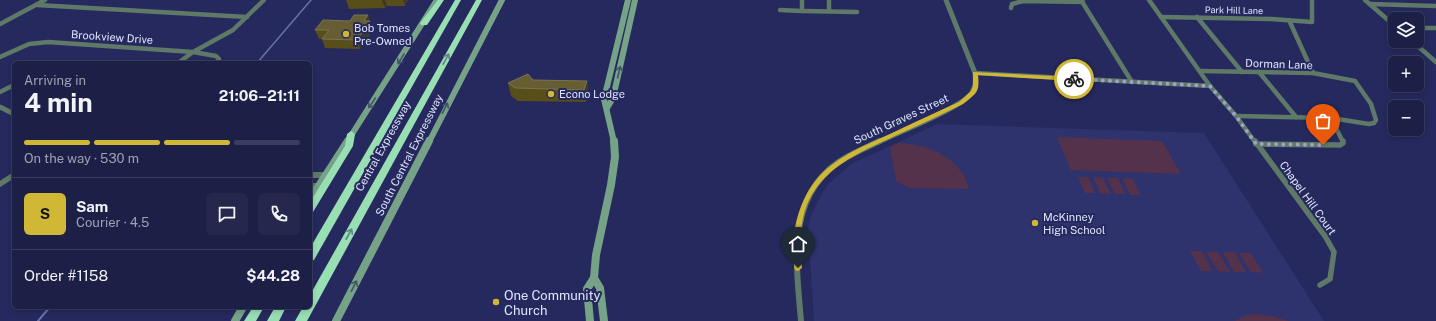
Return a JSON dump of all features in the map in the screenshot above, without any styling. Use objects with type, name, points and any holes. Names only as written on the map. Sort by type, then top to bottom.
[{"type":"highway","points":[[424,23],[441,0]]},
{"type":"highway","name":"Central Expressway","points":[[312,253],[458,0]]},
{"type":"highway","name":"Central Expressway","points":[[312,302],[479,0]]},
{"type":"highway","points":[[312,207],[349,146],[351,134]]},
{"type":"highway","points":[[250,321],[258,309]]},
{"type":"highway","points":[[273,321],[280,309]]},
{"type":"highway","name":"Central Expressway","points":[[301,321],[308,309]]},
{"type":"main road","points":[[312,196],[424,23],[437,0]]},
{"type":"main road","name":"South Central Expressway","points":[[336,321],[502,0]]},
{"type":"main road","points":[[590,321],[587,289],[594,278],[596,255],[615,163],[614,138],[604,99],[605,87],[628,0]]},
{"type":"main road","points":[[607,108],[614,98],[635,0]]},
{"type":"main road","points":[[594,278],[600,288],[604,321]]},
{"type":"main road","points":[[235,321],[242,309]]},
{"type":"street","points":[[0,24],[46,0]]},
{"type":"street","points":[[181,61],[193,52],[228,34],[264,0]]},
{"type":"street","points":[[802,0],[802,11]]},
{"type":"street","points":[[829,0],[829,11]]},
{"type":"street","name":"South Graves Street","points":[[801,321],[797,235],[802,210],[815,185],[834,166],[851,154],[961,103],[974,92],[976,86],[975,73],[946,0]]},
{"type":"street","points":[[1149,0],[1210,86],[1236,116],[1256,144],[1340,145],[1343,143],[1343,140],[1331,118],[1236,116]]},
{"type":"street","name":"Park Hill Lane","points":[[1161,17],[1289,20],[1312,22],[1312,0]]},
{"type":"street","points":[[1365,0],[1388,20]]},
{"type":"street","points":[[1011,8],[1012,4],[1023,2],[1082,1],[1132,82]]},
{"type":"street","points":[[1370,4],[1436,6]]},
{"type":"street","points":[[38,5],[247,17]]},
{"type":"street","points":[[780,10],[857,12]]},
{"type":"street","points":[[1197,17],[1242,72]]},
{"type":"street","points":[[1289,20],[1313,73]]},
{"type":"street","points":[[1424,28],[1436,28]]},
{"type":"street","name":"Brookview Drive","points":[[0,58],[29,44],[41,42],[193,52],[216,56],[219,59],[218,61]]},
{"type":"street","points":[[1420,48],[1436,62]]},
{"type":"street","name":"Dorman Lane","points":[[1200,71],[1313,73],[1357,81],[1371,104],[1376,120],[1374,123],[1331,118]]},
{"type":"street","points":[[1259,72],[1296,117]]},
{"type":"street","points":[[975,73],[1210,86]]},
{"type":"street","points":[[0,92],[12,86]]},
{"type":"street","points":[[1,108],[12,113]]},
{"type":"street","name":"Chapel Hill Court","points":[[1256,144],[1325,236],[1334,252],[1330,279],[1320,285]]},
{"type":"street","points":[[312,175],[326,175]]},
{"type":"street","points":[[0,184],[12,176]]},
{"type":"street","points":[[312,186],[318,186]]},
{"type":"shaded area","name":"McKinney High School","points":[[937,124],[1204,133],[1324,321],[814,321],[808,229],[810,217],[822,193],[829,183],[851,164]]},
{"type":"shaded area","points":[[1057,137],[1162,141],[1181,174],[1071,170]]},
{"type":"shaded area","points":[[898,143],[921,146],[942,155],[959,169],[965,178],[969,189],[909,188],[896,181],[890,147]]},
{"type":"shaded area","points":[[1078,177],[1088,177],[1095,193],[1085,193]]},
{"type":"shaded area","points":[[1093,177],[1103,178],[1111,194],[1100,193]]},
{"type":"shaded area","points":[[1107,178],[1118,178],[1126,194],[1115,194]]},
{"type":"shaded area","points":[[1122,178],[1133,179],[1141,195],[1130,195]]},
{"type":"shaded area","points":[[1190,251],[1202,251],[1213,271],[1201,271]]},
{"type":"shaded area","points":[[1206,252],[1218,252],[1230,272],[1218,271]]},
{"type":"shaded area","points":[[1223,252],[1235,252],[1246,272],[1234,272]]},
{"type":"shaded area","points":[[1239,253],[1251,253],[1263,273],[1251,272]]},
{"type":"shaded area","points":[[1256,314],[1289,321],[1235,321],[1244,316]]},
{"type":"building","points":[[354,15],[368,15],[364,21],[370,21],[357,40],[322,39],[329,30],[315,30],[323,20],[350,21]]},
{"type":"building","points":[[528,74],[533,80],[587,81],[584,90],[515,88],[508,83]]},
{"type":"waterway","points":[[259,61],[311,0]]},
{"type":"waterway","points":[[38,321],[48,309]]},
{"type":"way so far","points":[[1074,79],[1210,86],[1236,116],[1256,144],[1323,145]]},
{"type":"place","name":"Bob Tomes Pre-Owned","points":[[346,34]]},
{"type":"place","name":"Econo Lodge","points":[[551,94]]},
{"type":"place","name":"McKinney High School","points":[[1035,223]]},
{"type":"place","name":"One Community Church","points":[[496,302]]},
{"type":"route","points":[[798,268],[797,235],[799,220],[808,196],[824,174],[846,157],[961,103],[974,92],[976,86],[975,73],[1074,79]]}]
